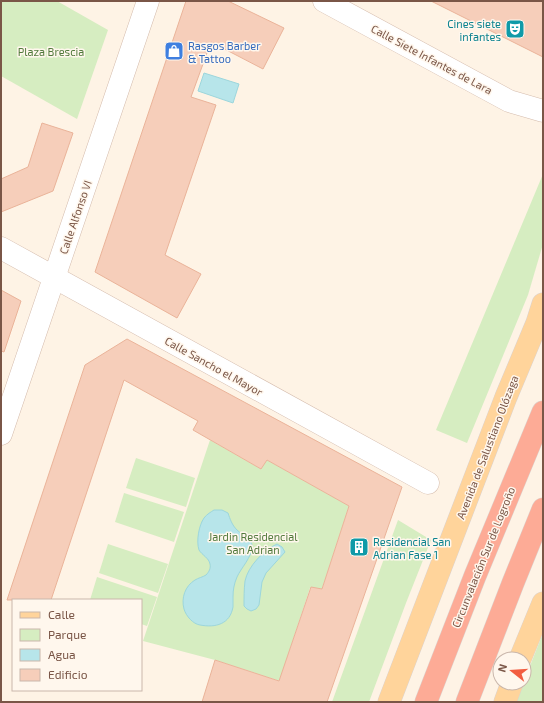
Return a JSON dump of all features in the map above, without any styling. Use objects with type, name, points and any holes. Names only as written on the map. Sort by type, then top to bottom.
[{"type":"highway","name":"Circunvalación Sur de Logroño","points":[[426,702],[475,576],[543,412]]},
{"type":"highway","points":[[468,702],[510,590],[543,509]]},
{"type":"main road","name":"Avenida de Salustiano Olózaga","points":[[388,702],[506,397],[537,323],[543,304]]},
{"type":"main road","points":[[523,651],[543,603]]},
{"type":"main road","points":[[505,702],[509,691]]},
{"type":"street","name":"Calle Alfonso VI","points":[[1,434],[148,1]]},
{"type":"street","name":"Calle Siete Infantes de Lara","points":[[324,1],[510,101],[543,111]]},
{"type":"street","name":"Calle Sancho el Mayor","points":[[1,248],[428,483]]},
{"type":"green space","name":"Plaza Brescia","points":[[1,1],[57,1],[108,30],[77,119],[1,76]]},
{"type":"green space","points":[[543,174],[543,244],[528,295],[467,443],[436,430]]},
{"type":"green space","name":"Jardin Residencial San Adrian","points":[[210,440],[261,469],[267,460],[349,506],[322,589],[310,588],[285,664],[292,685],[215,660],[143,641]]},
{"type":"green space","points":[[136,458],[195,478],[186,507],[126,488]]},
{"type":"green space","points":[[124,493],[184,512],[174,542],[115,522]]},
{"type":"green space","points":[[398,520],[431,540],[369,702],[332,702]]},
{"type":"green space","points":[[108,544],[168,564],[158,593],[99,573]]},
{"type":"green space","points":[[97,577],[157,597],[147,626],[142,624],[142,599],[90,599]]},
{"type":"green space","points":[[543,633],[543,702],[516,702],[520,691],[532,691],[532,661]]},
{"type":"water","points":[[204,73],[239,84],[233,103],[198,91]]},
{"type":"water","points":[[214,510],[222,510],[228,513],[230,520],[237,530],[249,538],[252,543],[252,551],[235,582],[233,607],[229,617],[221,624],[206,626],[195,623],[188,617],[185,612],[183,601],[186,589],[195,580],[206,575],[210,570],[210,565],[207,558],[199,550],[198,538],[202,521],[206,515]]},
{"type":"water","points":[[277,544],[282,547],[285,552],[266,573],[262,582],[259,605],[256,609],[251,611],[244,606],[245,581],[247,575],[257,559]]},
{"type":"building","points":[[186,1],[228,1],[284,28],[263,69],[211,42],[191,97],[216,105],[165,255],[201,274],[177,318],[95,272]]},
{"type":"building","name":"Cines siete infantes","points":[[431,1],[543,1],[543,57]]},
{"type":"building","points":[[42,123],[73,133],[53,191],[1,212],[1,179],[28,167]]},
{"type":"building","points":[[1,290],[21,301],[4,352],[1,351]]},
{"type":"building","name":"Residencial San Adrian Fase 1","points":[[127,339],[402,487],[327,702],[202,702],[215,660],[279,681],[311,587],[322,589],[349,506],[267,460],[261,469],[193,430],[198,421],[124,380],[51,599],[7,600],[85,365]]},
{"type":"place","name":"Cines siete infantes","points":[[515,29]]},
{"type":"place","name":"Rasgos Barber & Tattoo","points":[[174,51]]},
{"type":"place","name":"Residencial San Adrian Fase 1","points":[[359,547]]}]
